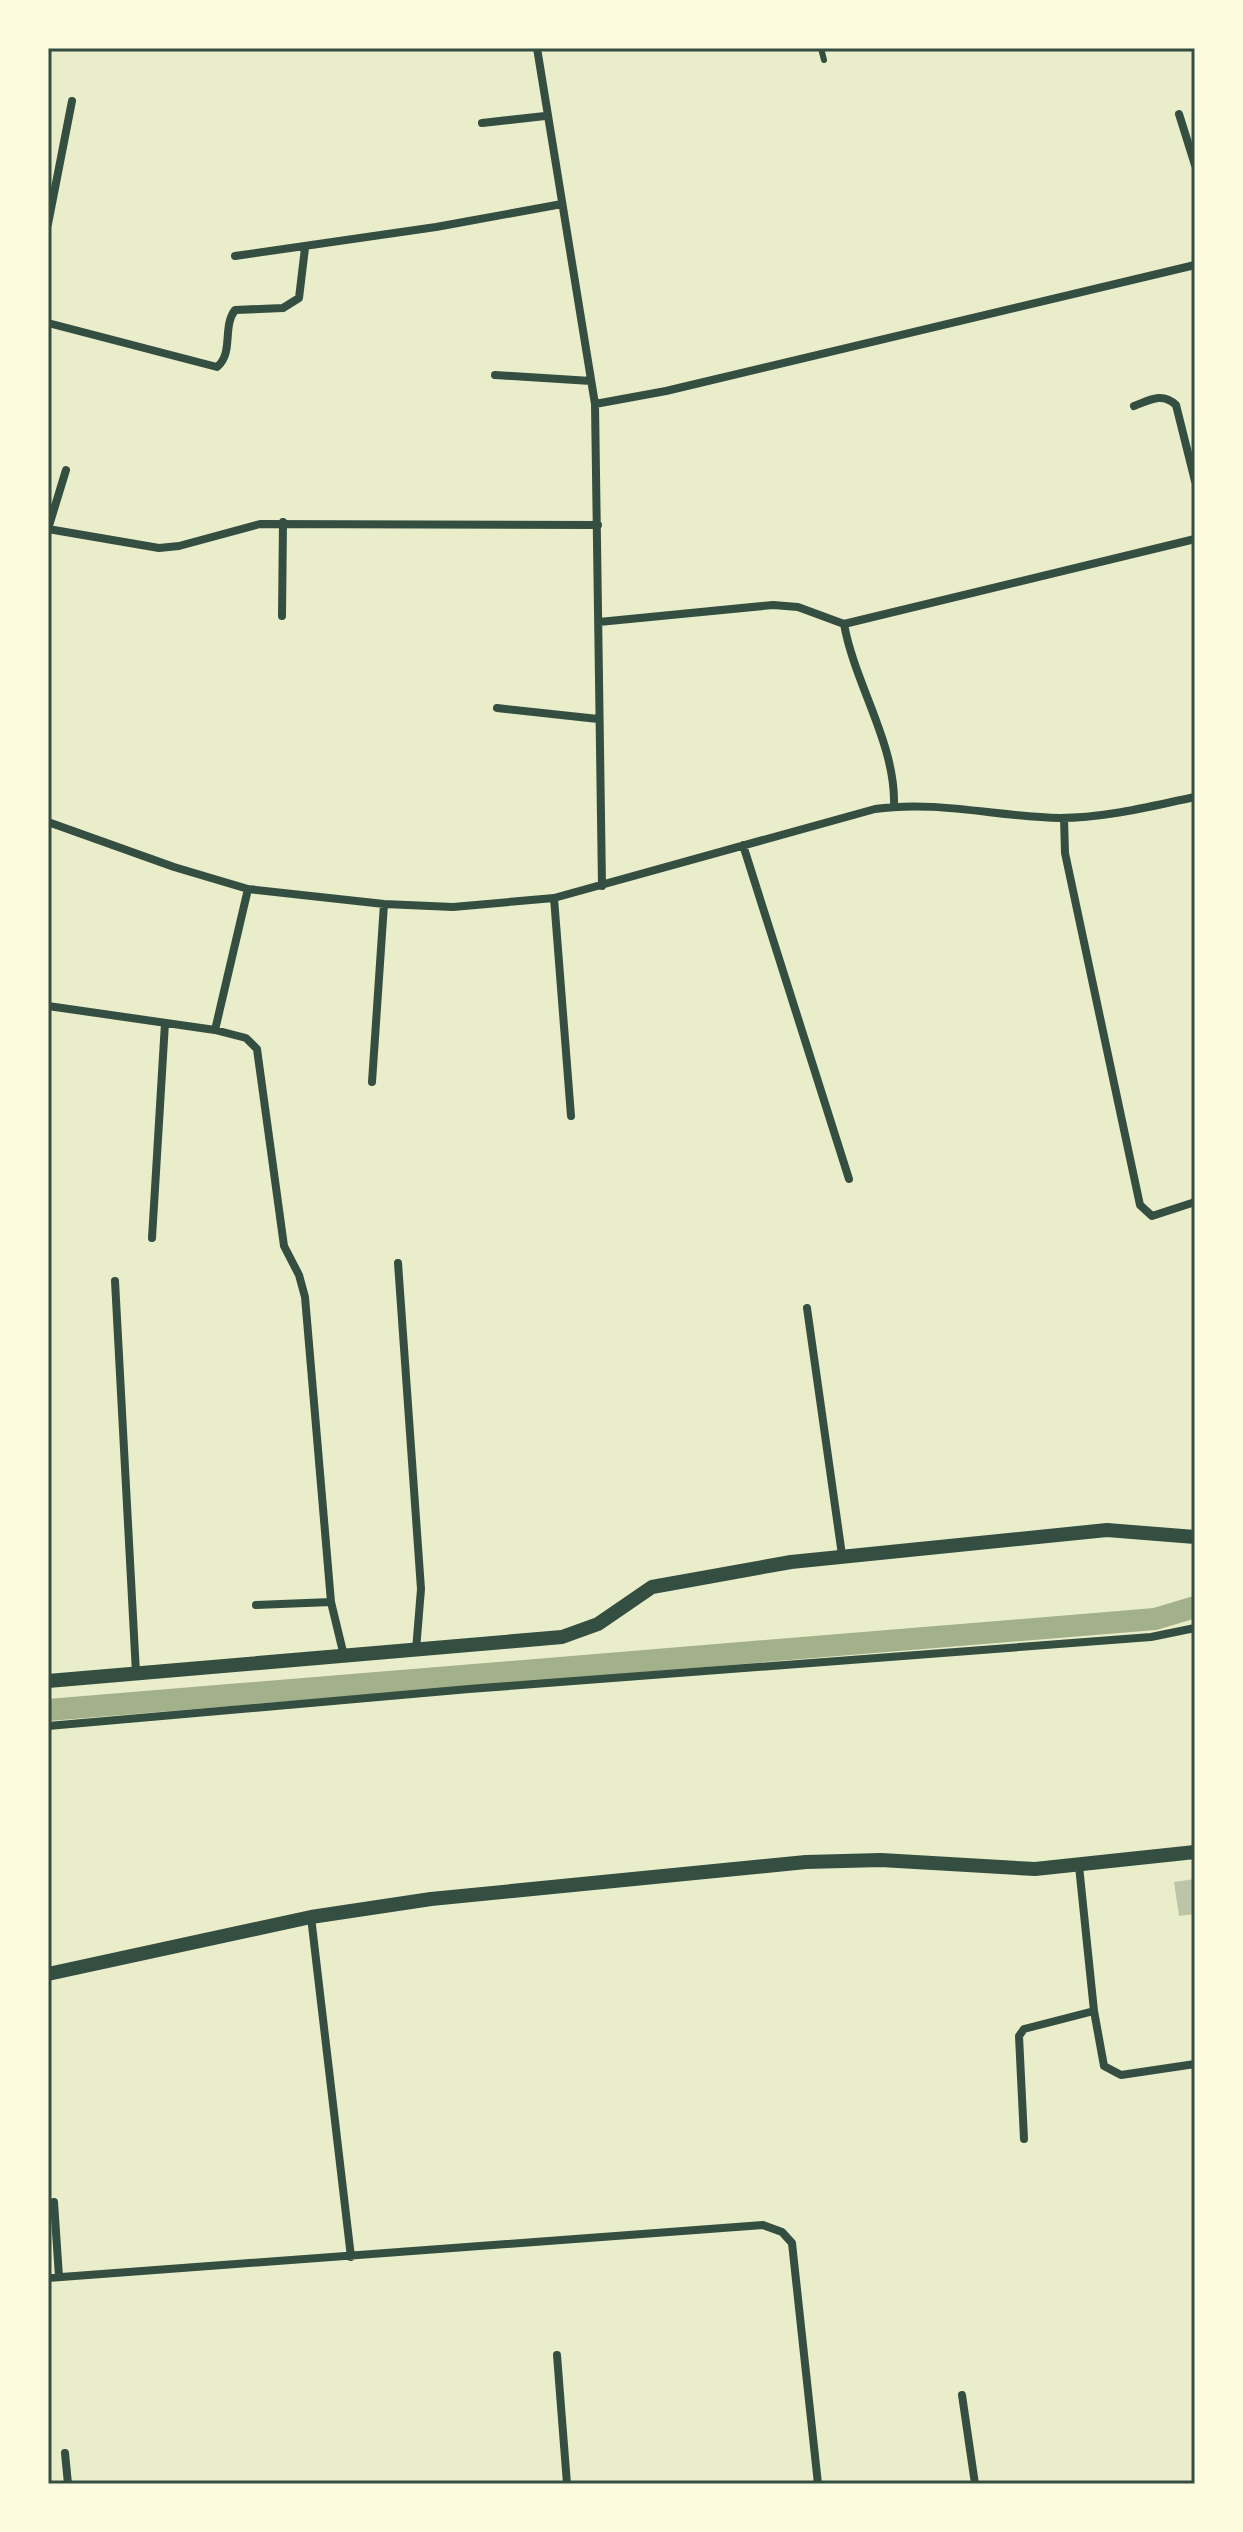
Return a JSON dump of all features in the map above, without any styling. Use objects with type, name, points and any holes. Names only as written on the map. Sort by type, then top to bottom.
[{"type":"street","points":[[537,48],[545,116],[595,404],[602,886]]},
{"type":"street","points":[[48,224],[72,101]]},
{"type":"street","points":[[1179,114],[1195,165]]},
{"type":"street","points":[[482,123],[545,116]]},
{"type":"street","points":[[235,256],[305,248],[562,204]]},
{"type":"street","points":[[48,323],[217,367],[226,356],[229,321],[235,310],[283,308],[299,298],[305,248]]},
{"type":"street","points":[[595,404],[666,391],[1195,265]]},
{"type":"street","points":[[495,375],[591,381]]},
{"type":"street","points":[[1134,406],[1159,397],[1168,398],[1176,405],[1195,481]]},
{"type":"street","points":[[66,470],[48,529],[159,548],[179,546],[260,524],[283,522],[598,525]]},
{"type":"street","points":[[282,616],[283,522]]},
{"type":"street","points":[[599,622],[773,605],[798,607],[844,624],[1195,539]]},
{"type":"street","points":[[844,624],[849,654],[892,770],[894,806]]},
{"type":"street","points":[[497,708],[598,719]]},
{"type":"street","points":[[48,822],[174,867],[248,889],[384,904],[485,906],[554,898],[894,806],[1064,818],[1136,809],[1195,797]]},
{"type":"street","points":[[1064,818],[1065,853],[1140,1205],[1152,1216],[1195,1202]]},
{"type":"street","points":[[743,845],[849,1179]]},
{"type":"street","points":[[215,1030],[248,889]]},
{"type":"street","points":[[554,898],[571,1116]]},
{"type":"street","points":[[372,1082],[384,904]]},
{"type":"street","points":[[48,1006],[215,1030],[246,1038],[257,1049],[284,1246],[305,1297],[331,1602],[344,1656]]},
{"type":"street","points":[[152,1238],[165,1023]]},
{"type":"street","points":[[398,1263],[421,1589],[416,1650]]},
{"type":"street","points":[[115,1281],[136,1673]]},
{"type":"street","points":[[807,1308],[842,1555]]},
{"type":"street","points":[[48,1681],[580,1633],[652,1587],[842,1555],[1107,1530],[1195,1537]]},
{"type":"street","points":[[256,1605],[331,1602]]},
{"type":"street","points":[[48,1726],[469,1689],[1151,1637],[1195,1628]]},
{"type":"street","points":[[48,1974],[311,1917],[431,1899],[806,1862],[881,1860],[1035,1869],[1195,1852]]},
{"type":"street","points":[[1079,1866],[1094,2011],[1104,2066],[1112,2073],[1121,2075],[1195,2064]]},
{"type":"street","points":[[311,1917],[351,2257]]},
{"type":"street","points":[[1024,2139],[1019,2036],[1024,2029],[1094,2011]]},
{"type":"street","points":[[54,2202],[59,2277]]},
{"type":"street","points":[[48,2278],[763,2225],[782,2232],[792,2243],[795,2257],[818,2484]]},
{"type":"street","points":[[557,2355],[567,2484]]},
{"type":"street","points":[[962,2395],[975,2484]]},
{"type":"street","points":[[65,2453],[68,2484]]},
{"type":"lane","points":[[821,48],[824,60]]},
{"type":"building","points":[[1195,1879],[1195,1914],[1179,1916],[1174,1882]]},
{"type":"waterway","points":[[48,1710],[1155,1619],[1195,1607]]}]
